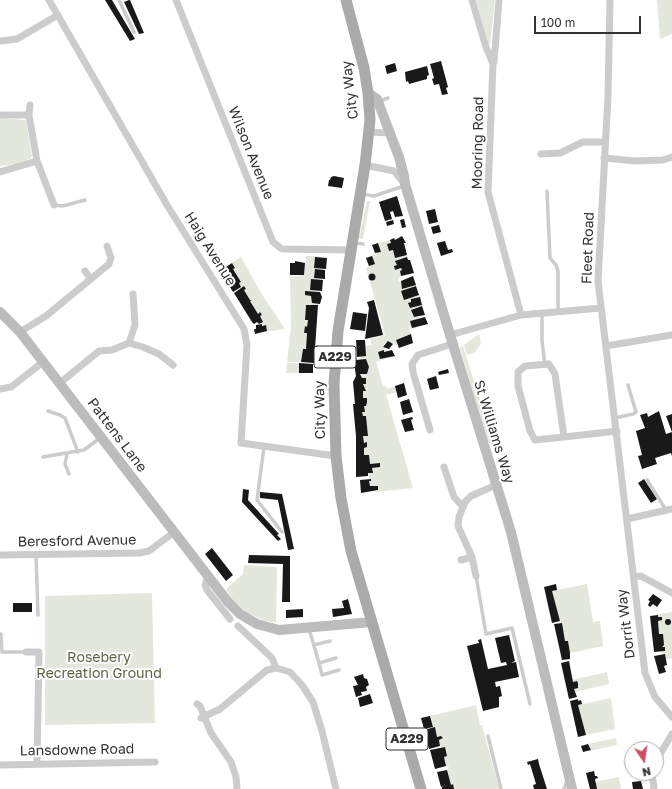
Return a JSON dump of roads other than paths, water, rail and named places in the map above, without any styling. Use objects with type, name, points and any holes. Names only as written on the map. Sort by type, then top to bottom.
[{"type":"main road","name":"City Way","points":[[346,0],[361,53],[368,93],[369,132],[365,166],[340,316],[335,362],[334,415],[336,456],[346,528],[421,789]]},
{"type":"street","name":"Haig Avenue","points":[[49,0],[167,205],[244,329],[247,345],[240,441],[244,445],[336,456]]},
{"type":"street","name":"Wilson Avenue","points":[[176,0],[273,242],[282,249],[351,247]]},
{"type":"street","name":"Mooring Road","points":[[472,0],[486,47],[493,64]]},
{"type":"street","name":"Mooring Road","points":[[499,0],[493,64],[488,192],[521,315]]},
{"type":"street","name":"Fleet Road","points":[[610,0],[608,96],[598,270],[627,519]]},
{"type":"street","points":[[0,41],[17,39],[58,15]]},
{"type":"street","name":"St Williams Way","points":[[368,93],[383,100],[390,133],[400,161],[405,185],[496,484],[517,557],[572,789]]},
{"type":"street","points":[[30,105],[29,115],[37,161],[54,205]]},
{"type":"street","points":[[0,115],[29,115]]},
{"type":"street","points":[[369,132],[390,133]]},
{"type":"street","points":[[540,154],[560,153],[583,142],[605,142]]},
{"type":"street","points":[[604,158],[635,161],[663,160],[672,157]]},
{"type":"street","points":[[0,172],[37,161]]},
{"type":"street","points":[[391,170],[395,163],[400,161]]},
{"type":"street","points":[[365,166],[397,172],[405,185]]},
{"type":"street","points":[[20,332],[46,316],[90,278],[109,264],[111,258],[107,246]]},
{"type":"street","points":[[85,271],[90,278]]},
{"type":"street","points":[[129,344],[135,325],[133,294]]},
{"type":"street","points":[[430,430],[413,372],[412,364],[420,355],[451,339],[521,315],[602,308]]},
{"type":"street","name":"Pattens Lane","points":[[1,315],[20,332],[173,533],[235,609],[256,624],[279,630],[309,629],[372,622]]},
{"type":"street","points":[[606,346],[672,335]]},
{"type":"street","points":[[60,383],[99,351],[112,350],[129,344],[143,347],[159,354],[173,365]]},
{"type":"street","points":[[0,390],[11,387],[43,362]]},
{"type":"street","points":[[564,437],[555,374],[549,364],[524,366],[518,372],[518,386],[528,423],[535,440],[564,437],[617,431]]},
{"type":"street","points":[[444,467],[454,497],[463,507]]},
{"type":"street","points":[[476,576],[472,557],[458,526],[459,517],[463,507],[471,496],[496,484]]},
{"type":"street","points":[[627,519],[669,510]]},
{"type":"street","name":"Dorrit Way","points":[[627,519],[646,675],[655,697],[672,717]]},
{"type":"street","name":"Beresford Avenue","points":[[0,555],[139,553],[149,551],[173,533]]},
{"type":"street","points":[[461,560],[472,557]]},
{"type":"street","points":[[634,577],[641,576],[672,593]]},
{"type":"street","name":"Pattens Lane","points":[[208,577],[205,585],[207,590],[230,619]]},
{"type":"street","points":[[238,626],[272,658],[276,668]]},
{"type":"street","points":[[26,652],[39,652],[37,764]]},
{"type":"street","points":[[203,718],[220,709],[267,670],[276,668],[290,672],[302,685],[313,702],[322,731],[336,789]]},
{"type":"street","points":[[197,704],[200,706],[203,718],[211,733],[234,769],[237,789]]},
{"type":"street","points":[[664,748],[672,734]]},
{"type":"street","name":"Lansdowne Road","points":[[0,765],[155,762]]},
{"type":"lane","points":[[118,0],[134,32]]},
{"type":"lane","points":[[360,194],[372,196],[405,185]]},
{"type":"lane","points":[[547,191],[550,258],[556,265],[558,271],[558,312]]},
{"type":"lane","points":[[54,205],[63,206],[85,200]]},
{"type":"lane","points":[[351,247],[363,244]]},
{"type":"lane","points":[[542,313],[542,341],[545,365]]},
{"type":"lane","points":[[615,418],[636,412],[628,385]]},
{"type":"lane","points":[[48,411],[65,418],[78,452]]},
{"type":"lane","points":[[43,457],[78,452],[88,448],[101,437]]},
{"type":"lane","points":[[264,447],[257,500],[282,532]]},
{"type":"lane","points":[[67,454],[65,464],[69,474]]},
{"type":"lane","points":[[647,480],[669,510]]},
{"type":"lane","points":[[36,555],[38,615]]},
{"type":"lane","points":[[476,576],[486,634],[512,628],[530,704]]},
{"type":"lane","points":[[309,629],[322,675],[339,670]]},
{"type":"lane","points":[[1,634],[2,652],[26,652]]},
{"type":"lane","points":[[314,645],[330,641]]},
{"type":"lane","points":[[319,664],[336,658]]},
{"type":"lane","points":[[488,736],[501,789]]},
{"type":"lane","points":[[564,789],[569,776]]},
{"type":"park label","name":"Rosebery Recreation Ground","points":[[99,666]]}]
